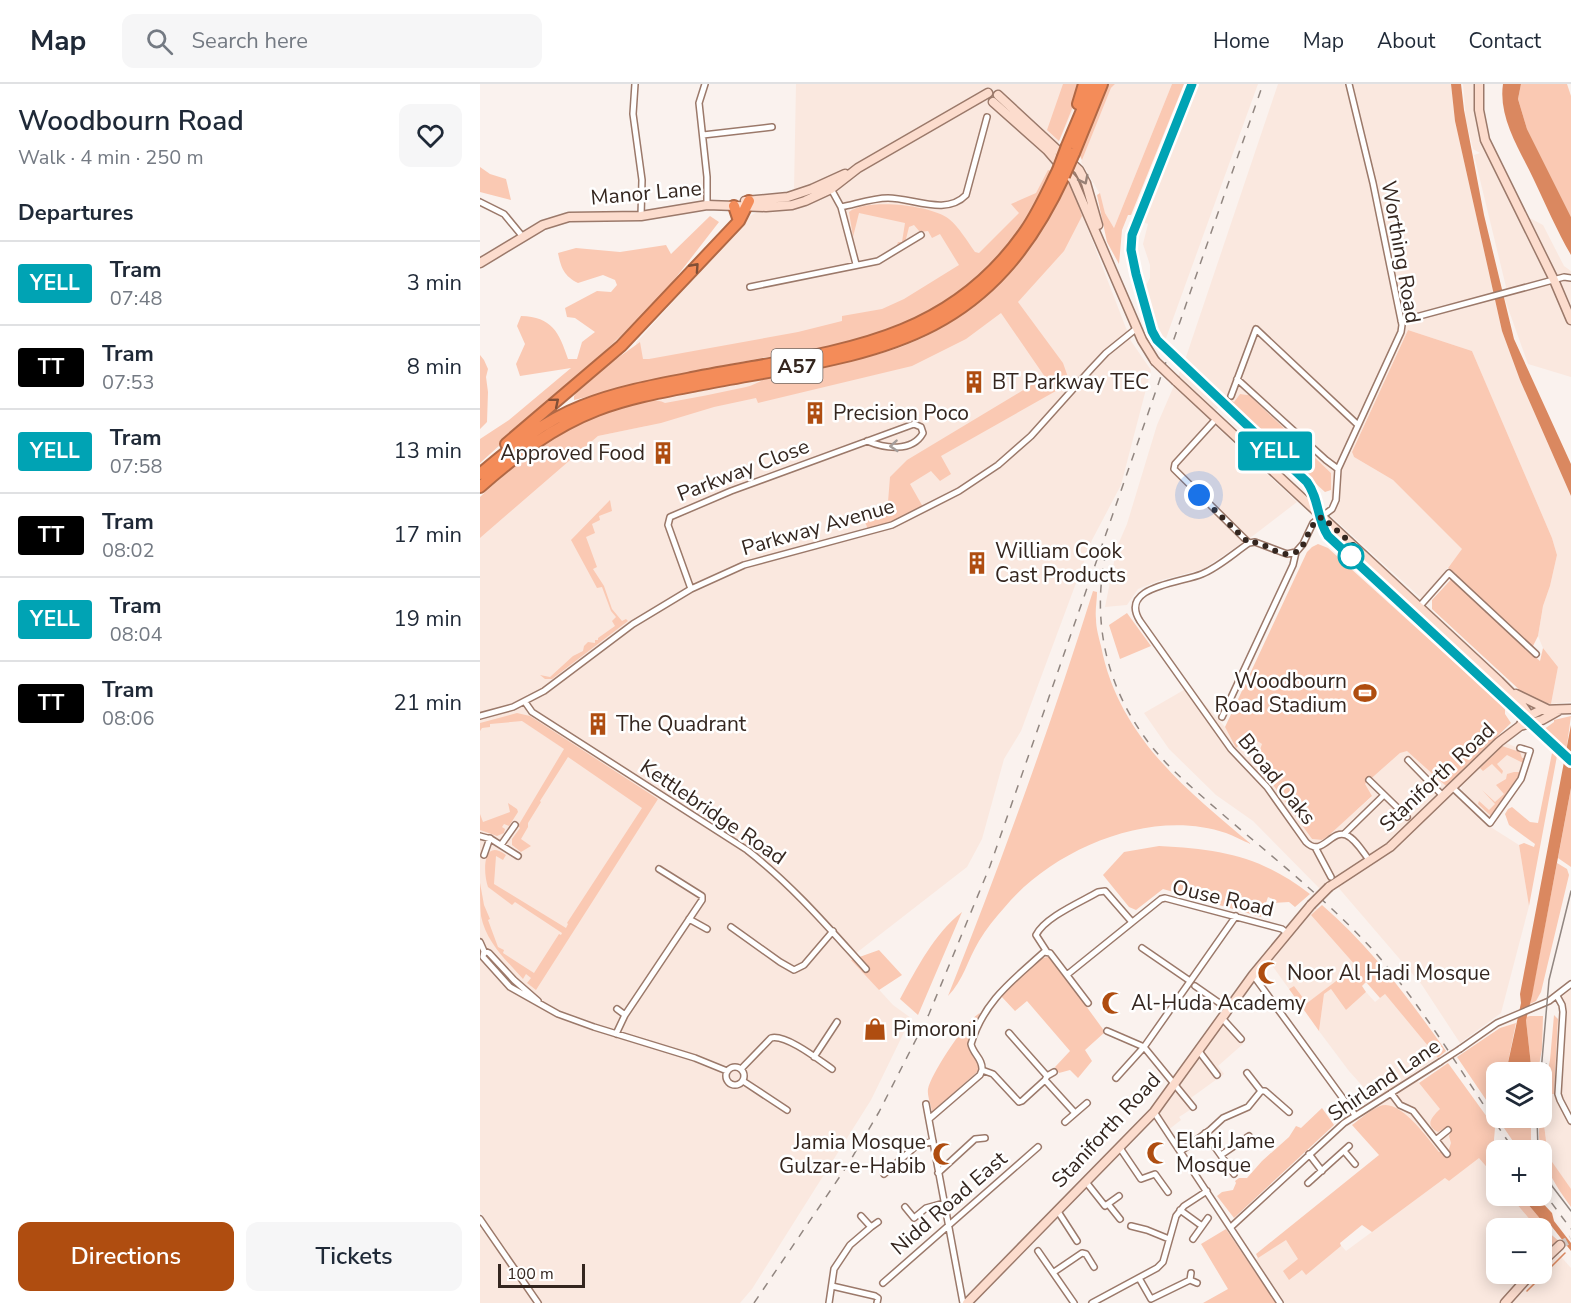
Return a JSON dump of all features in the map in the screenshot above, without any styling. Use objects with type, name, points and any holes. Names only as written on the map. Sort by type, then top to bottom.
[{"type":"highway","points":[[1069,148],[1084,84]]},
{"type":"highway","name":"A57","points":[[480,487],[551,432],[595,411],[651,394],[866,352],[908,338],[936,325],[981,293],[1007,268],[1036,230],[1093,84]]},
{"type":"highway","name":"A57","points":[[1069,148],[1102,84]]},
{"type":"highway","name":"A57","points":[[480,474],[509,449],[542,426],[602,399],[649,386],[845,349],[892,335],[931,318],[976,287],[1005,258],[1030,223],[1061,169]]},
{"type":"highway","points":[[480,469],[621,346],[739,221],[747,204]]},
{"type":"highway","points":[[731,206],[739,221]]},
{"type":"street","points":[[635,84],[633,114],[642,180],[641,216]]},
{"type":"street","points":[[705,84],[699,103],[707,177],[707,205]]},
{"type":"street","name":"Worthing Road","points":[[1222,717],[1293,564],[1296,552],[1303,544],[1313,523],[1335,504],[1338,469],[1401,332],[1401,321],[1373,183],[1349,84]]},
{"type":"street","points":[[1479,84],[1479,110],[1485,140],[1554,280],[1571,320]]},
{"type":"street","points":[[747,204],[788,197],[829,185],[992,93],[1079,170],[1085,179],[1103,246],[1137,328],[1155,361],[1510,691],[1529,715],[1524,726]]},
{"type":"street","points":[[841,207],[887,198],[947,206],[959,202],[966,195],[987,117]]},
{"type":"street","points":[[703,135],[772,127]]},
{"type":"street","points":[[829,185],[841,207],[856,264]]},
{"type":"street","name":"Manor Lane","points":[[480,262],[543,225],[568,217],[641,216],[707,205],[747,204],[766,207],[798,204],[829,185]]},
{"type":"street","points":[[480,202],[504,214],[523,237]]},
{"type":"street","points":[[750,287],[878,261],[921,235]]},
{"type":"street","points":[[1401,321],[1564,277],[1571,278]]},
{"type":"street","name":"Parkway Avenue","points":[[480,716],[525,702],[558,681],[633,624],[691,589],[744,565],[892,525],[960,491],[998,465],[1031,436],[1097,363],[1137,328]]},
{"type":"street","points":[[1231,396],[1256,329],[1358,424]]},
{"type":"street","points":[[1237,379],[1338,469]]},
{"type":"street","points":[[1216,419],[1175,464],[1176,473],[1249,543],[1255,542],[1287,554],[1296,552]]},
{"type":"street","name":"Parkway Close","points":[[691,589],[668,525],[670,517],[731,491],[867,441],[914,424],[921,427],[923,433],[921,437],[899,447],[880,447],[867,441]]},
{"type":"street","name":"Broad Oaks","points":[[1249,543],[1204,573],[1144,593],[1136,600],[1134,611],[1231,749],[1267,787],[1306,842],[1315,847],[1331,877]]},
{"type":"street","points":[[1419,607],[1449,573],[1536,654]]},
{"type":"street","points":[[1510,691],[1553,711]]},
{"type":"street","name":"Kettlebridge Road","points":[[525,702],[532,712],[747,850],[794,890],[866,969]]},
{"type":"street","name":"Staniforth Road","points":[[1529,715],[1571,709]]},
{"type":"street","name":"Staniforth Road","points":[[965,1303],[1154,1112],[1253,975],[1311,905],[1329,887],[1390,847],[1499,742],[1553,711]]},
{"type":"street","points":[[1452,787],[1490,823],[1522,776],[1530,751],[1520,748]]},
{"type":"street","points":[[1408,760],[1443,796]]},
{"type":"street","points":[[1369,780],[1407,817]]},
{"type":"street","points":[[1344,834],[1384,795]]},
{"type":"street","points":[[501,845],[515,825]]},
{"type":"street","name":"Broad Oaks","points":[[1315,847],[1344,834],[1351,838],[1370,861]]},
{"type":"street","points":[[480,836],[490,838],[518,856]]},
{"type":"street","points":[[484,855],[490,838]]},
{"type":"street","points":[[616,1034],[702,896],[659,868]]},
{"type":"street","points":[[1088,1003],[1068,974],[1050,952],[1047,952],[1036,936],[1039,930],[1059,914],[1098,892],[1106,891],[1132,922]]},
{"type":"street","name":"Ouse Road","points":[[1068,974],[1165,898],[1282,929],[1287,933]]},
{"type":"street","points":[[1116,1078],[1144,1047],[1236,916]]},
{"type":"street","points":[[689,919],[708,930]]},
{"type":"street","points":[[731,927],[794,970],[804,965],[833,932]]},
{"type":"street","points":[[480,942],[482,953],[489,953],[514,980],[544,1006],[570,1020],[695,1058],[727,1071],[735,1067],[741,1070],[744,1076],[742,1081],[736,1085],[729,1083],[726,1078],[727,1071]]},
{"type":"street","points":[[1142,948],[1190,981]]},
{"type":"street","points":[[929,1119],[980,1075],[981,1060],[971,1044],[996,995],[1044,952],[1047,952]]},
{"type":"street","points":[[1253,975],[1355,1115]]},
{"type":"street","name":"Shirland Lane","points":[[1231,1227],[1309,1154],[1355,1115],[1503,1019],[1557,996],[1571,984]]},
{"type":"street","points":[[1196,986],[1228,1009]]},
{"type":"street","points":[[1557,996],[1563,1012],[1558,1094],[1571,1121]]},
{"type":"street","points":[[617,1009],[626,1015]]},
{"type":"street","points":[[1222,1018],[1241,1039]]},
{"type":"street","points":[[814,1057],[837,1022]]},
{"type":"street","points":[[1107,1031],[1144,1047],[1193,1107]]},
{"type":"street","points":[[1009,1033],[1075,1113]]},
{"type":"street","points":[[741,1070],[775,1036],[785,1039],[832,1069]]},
{"type":"street","points":[[1198,1050],[1217,1075]]},
{"type":"street","points":[[982,1070],[993,1074],[1016,1104],[1054,1072]]},
{"type":"street","points":[[1251,1075],[1261,1091],[1265,1091],[1289,1112]]},
{"type":"street","points":[[742,1081],[787,1110]]},
{"type":"street","points":[[1181,1151],[1223,1118],[1248,1107],[1261,1091]]},
{"type":"street","points":[[1391,1093],[1400,1105],[1413,1111],[1447,1154]]},
{"type":"street","points":[[1065,1122],[1087,1103]]},
{"type":"street","points":[[926,1104],[947,1225],[965,1303]]},
{"type":"street","points":[[1154,1112],[1280,1303]]},
{"type":"street","points":[[1437,1139],[1448,1130]]},
{"type":"street","points":[[1205,1133],[1234,1174]]},
{"type":"street","points":[[1221,1155],[1249,1136],[1252,1140]]},
{"type":"street","points":[[938,1173],[975,1139],[985,1138]]},
{"type":"street","points":[[884,1174],[916,1146],[933,1141]]},
{"type":"street","name":"Nidd Road East","points":[[883,1283],[1038,1147]]},
{"type":"street","points":[[1120,1148],[1141,1179],[1155,1174],[1168,1192]]},
{"type":"street","points":[[1308,1183],[1347,1148],[1355,1164]]},
{"type":"street","points":[[1309,1154],[1322,1171]]},
{"type":"street","points":[[1086,1182],[1102,1205],[1105,1206],[1119,1196]]},
{"type":"street","points":[[1092,1303],[1139,1278],[1163,1262],[1172,1226],[1180,1210],[1207,1191]]},
{"type":"street","points":[[905,1207],[914,1218],[926,1208],[944,1203]]},
{"type":"street","points":[[1108,1204],[1120,1219]]},
{"type":"street","points":[[1057,1210],[1077,1241]]},
{"type":"street","points":[[1180,1210],[1202,1226]]},
{"type":"street","points":[[861,1216],[871,1227]]},
{"type":"street","points":[[1193,1239],[1208,1218]]},
{"type":"street","points":[[480,1219],[538,1303]]},
{"type":"street","points":[[829,1303],[834,1269],[850,1245],[878,1222]]},
{"type":"street","points":[[1131,1226],[1169,1239]]},
{"type":"street","points":[[1552,1253],[1560,1245]]},
{"type":"street","points":[[1038,1251],[1074,1303]]},
{"type":"street","points":[[1054,1272],[1082,1253],[1086,1254],[1094,1267]]},
{"type":"street","points":[[1190,1280],[1191,1273]]},
{"type":"street","points":[[1139,1278],[1152,1302],[1190,1280]]},
{"type":"street","points":[[1190,1280],[1197,1283]]},
{"type":"street","points":[[1505,1303],[1522,1284]]},
{"type":"street","points":[[832,1286],[875,1296],[878,1298],[877,1303]]},
{"type":"shaded area","points":[[796,84],[1085,84],[1050,161],[1072,183],[1131,341],[1151,370],[1121,485],[1092,540],[1021,731],[1004,759],[982,839],[967,867],[851,959],[893,1005],[911,1018],[871,1100],[752,1289],[740,1303],[480,1303],[480,1230],[488,1225],[480,1211],[480,538],[598,436],[646,426],[636,343],[750,216],[794,190]]},
{"type":"shaded area","points":[[1063,84],[1082,84],[1059,141],[1047,130]]},
{"type":"shaded area","points":[[1108,84],[1115,84],[1111,88],[1082,160],[1079,154]]},
{"type":"shaded area","points":[[1115,84],[1172,84],[1114,228],[1105,213],[1100,194],[1081,162],[1111,88]]},
{"type":"shaded area","points":[[1172,84],[1184,84],[1131,215],[1128,215],[1122,230],[1119,264],[1107,242],[1097,195],[1100,193],[1105,213],[1114,228]]},
{"type":"shaded area","points":[[1196,84],[1258,84],[1165,341],[1156,326],[1144,289],[1150,278],[1150,265],[1143,244],[1148,224],[1139,220]]},
{"type":"shaded area","points":[[1278,84],[1451,84],[1455,121],[1502,331],[1520,380],[1571,496],[1571,702],[1551,704],[1558,667],[1543,648],[1538,636],[1543,606],[1557,555],[1552,538],[1472,351],[1408,330],[1352,452],[1354,457],[1393,480],[1463,549],[1422,599],[1331,516],[1331,473],[1246,394],[1240,394],[1234,402],[1224,399],[1209,420],[1297,502],[1254,535],[1203,569],[1138,589],[1127,605],[1105,607],[1117,547],[1127,524],[1157,425],[1185,360]]},
{"type":"shaded area","points":[[1451,84],[1461,84],[1484,215],[1514,339],[1571,464],[1571,496],[1520,380],[1502,331],[1455,121]]},
{"type":"shaded area","points":[[1463,84],[1479,84],[1484,141],[1518,212],[1543,225],[1564,266],[1571,271],[1571,377],[1528,364],[1503,294],[1507,291],[1474,155],[1480,153],[1473,149],[1466,120]]},
{"type":"shaded area","points":[[1503,84],[1521,84],[1518,99],[1527,129],[1571,217],[1571,255],[1511,134],[1502,97]]},
{"type":"shaded area","points":[[1521,84],[1567,84],[1571,96],[1571,217],[1527,129],[1518,99]]},
{"type":"shaded area","points":[[480,167],[490,174],[506,179],[511,200],[480,192]]},
{"type":"shaded area","points":[[1048,170],[1051,171],[1014,242],[962,295],[880,336],[784,357],[766,357],[685,373],[574,400],[576,393],[612,362],[640,342],[643,359],[649,359],[798,332],[842,321],[842,316],[882,309],[904,299],[959,265],[940,234],[932,238],[928,231],[920,232],[914,225],[909,227],[905,243],[896,248],[898,242],[902,242],[905,223],[859,213],[853,237],[849,212],[870,205],[884,204],[928,210],[949,219],[960,230],[975,252],[979,253],[1019,213],[1011,204],[1036,193]]},
{"type":"shaded area","points":[[1071,181],[1082,216],[1064,251],[1018,302],[1063,363],[1070,383],[941,456],[951,474],[940,481],[931,471],[910,484],[923,507],[899,519],[868,529],[861,513],[888,502],[890,477],[907,460],[1045,377],[1001,313],[966,339],[912,366],[758,403],[756,398],[714,407],[661,423],[598,436],[480,538],[480,497],[527,457],[559,435],[595,417],[641,401],[653,400],[665,403],[716,393],[749,386],[785,374],[879,354],[911,343],[941,328],[967,311],[1013,267],[1033,241],[1066,184]]},
{"type":"shaded area","points":[[710,216],[719,222],[660,298],[480,463],[480,439],[509,420],[571,368],[520,376],[516,364],[525,344],[517,326],[521,316],[540,319],[547,323],[557,334],[568,359],[577,359],[582,342],[595,332],[575,318],[567,317],[565,308],[597,291],[611,292],[617,285],[615,280],[603,275],[578,283],[564,271],[558,253],[576,248],[620,252],[666,245],[671,254]]},
{"type":"shaded area","points":[[1408,330],[1472,351],[1552,538],[1557,555],[1543,606],[1538,636],[1530,652],[1540,661],[1543,648],[1558,667],[1551,704],[1539,702],[1524,694],[1432,609],[1432,600],[1456,574],[1448,568],[1462,549],[1393,480],[1354,457],[1352,452]]},
{"type":"shaded area","points":[[480,355],[488,369],[486,377],[488,392],[487,422],[480,429]]},
{"type":"shaded area","points":[[1240,394],[1249,395],[1331,473],[1331,490],[1325,492],[1223,400],[1225,397],[1234,402]]},
{"type":"shaded area","points":[[610,500],[612,511],[599,516],[600,520],[592,524],[595,533],[586,537],[597,567],[593,569],[604,586],[612,609],[622,621],[626,619],[628,621],[552,679],[545,679],[540,675],[550,677],[573,656],[583,651],[588,642],[595,643],[595,640],[615,626],[612,621],[616,617],[611,611],[602,587],[597,588],[571,540]]},
{"type":"shaded area","name":"Woodbourn Road Stadium","points":[[1318,544],[1328,548],[1505,708],[1505,714],[1511,723],[1446,786],[1407,751],[1400,753],[1365,784],[1372,796],[1322,840],[1312,839],[1256,761],[1262,744],[1249,736],[1236,748],[1225,727],[1307,552]]},
{"type":"shaded area","points":[[1093,591],[1097,592],[1096,626],[1099,640],[1110,678],[1122,707],[1158,758],[1179,781],[1251,844],[1226,833],[1197,826],[1166,825],[1135,830],[1076,851],[1048,868],[1024,887],[1001,912],[975,948],[958,984],[948,996],[1024,795]]},
{"type":"shaded area","points":[[1127,613],[1151,646],[1120,659],[1109,625]]},
{"type":"shaded area","points":[[1189,687],[1225,727],[1236,747],[1249,736],[1262,744],[1312,839],[1322,840],[1372,797],[1364,785],[1400,753],[1407,750],[1446,786],[1366,860],[1321,890],[1253,821],[1216,795],[1169,749],[1144,713]]},
{"type":"shaded area","points":[[517,713],[530,716],[658,799],[536,990],[527,983],[531,978],[526,974],[523,979],[487,934],[481,916],[480,883],[484,905],[490,919],[488,920],[498,947],[504,950],[503,953],[534,973],[559,934],[562,933],[515,902],[512,905],[488,887],[485,866],[488,854],[492,850],[506,855],[503,860],[496,856],[494,884],[566,928],[567,923],[642,808],[568,757],[528,823],[521,839],[531,846],[521,852],[512,845],[512,839],[564,749],[522,721],[490,724],[490,727],[482,728],[480,731],[480,723]]},
{"type":"shaded area","points":[[1571,716],[1566,752],[1543,730],[1554,720]]},
{"type":"shaded area","points":[[1571,725],[1571,788],[1526,1020],[1531,1062],[1508,1062],[1521,1003],[1520,994]]},
{"type":"shaded area","points":[[1504,742],[1523,750],[1526,756],[1519,777],[1491,818],[1462,791],[1461,784]]},
{"type":"shaded area","points":[[1502,746],[1520,752],[1524,758],[1523,763],[1507,755],[1497,764],[1503,771],[1502,774],[1492,764],[1483,771],[1480,768]]},
{"type":"shaded area","points":[[1552,753],[1557,756],[1529,906],[1519,845],[1524,843],[1534,847],[1535,844],[1509,825],[1505,814],[1512,807],[1530,822],[1538,823]]},
{"type":"shaded area","points":[[1519,772],[1519,777],[1491,816],[1478,804],[1479,801],[1489,810],[1495,804],[1482,790],[1495,802],[1504,794],[1496,785],[1506,779],[1507,774]]},
{"type":"shaded area","points":[[1571,788],[1571,867],[1558,858]]},
{"type":"shaded area","points":[[1452,791],[1489,826],[1519,845],[1529,906],[1501,1013],[1460,1043],[1422,985],[1337,886]]},
{"type":"shaded area","points":[[508,803],[518,812],[509,826],[504,824],[502,827],[505,829],[504,833],[497,836],[480,830],[480,814],[483,822],[510,812]]},
{"type":"shaded area","points":[[1159,846],[1201,849],[1239,857],[1274,871],[1310,894],[1295,907],[1289,902],[1273,903],[1277,901],[1268,897],[1261,917],[1163,889],[1136,910],[1129,907],[1103,875],[1124,852]]},
{"type":"shaded area","points":[[1557,863],[1567,869],[1569,875],[1541,992],[1536,1001],[1530,1004]]},
{"type":"shaded area","points":[[1322,905],[1357,938],[1403,993],[1446,1051],[1438,1058],[1385,994],[1380,998],[1366,982],[1362,986],[1366,992],[1346,1010],[1331,989],[1324,994],[1319,1031],[1289,989],[1294,986],[1307,1003],[1356,966],[1311,915]]},
{"type":"shaded area","points":[[1317,908],[1372,976],[1353,969],[1307,1003],[1294,986],[1289,989],[1269,961],[1303,914]]},
{"type":"shaded area","points":[[962,912],[918,1015],[900,999],[935,941]]},
{"type":"shaded area","points":[[879,950],[902,975],[879,990],[851,960]]},
{"type":"shaded area","points":[[1048,957],[1105,1032],[1085,1050],[1092,1061],[1078,1078],[1070,1070],[1059,1073],[1055,1067],[1070,1051],[1027,1001],[1015,1011],[1001,996],[1042,958]]},
{"type":"shaded area","points":[[1571,984],[1571,1190],[1552,1162],[1552,1140],[1546,1140],[1544,1128],[1552,1128],[1552,1094],[1558,1094],[1563,1012],[1557,996]]},
{"type":"shaded area","points":[[1331,989],[1346,1010],[1366,992],[1375,1002],[1385,994],[1438,1058],[1412,1074],[1486,1165],[1486,1206],[1518,1206],[1529,1218],[1486,1218],[1486,1284],[1552,1284],[1552,1246],[1571,1268],[1571,1303],[1285,1303],[1256,1259],[1317,1218],[1346,1251],[1445,1178],[1349,1071],[1319,1031],[1324,994]]},
{"type":"shaded area","points":[[980,1013],[969,1042],[970,1049],[979,1064],[977,1072],[932,1112],[928,1092],[931,1082],[958,1036]]},
{"type":"shaded area","points":[[1554,1015],[1558,1019],[1554,1094],[1552,1094],[1552,1062],[1550,1060]]},
{"type":"shaded area","points":[[1543,1016],[1540,1062],[1531,1062],[1526,1017]]},
{"type":"shaded area","points":[[1222,1018],[1243,1044],[1218,1066],[1224,1074],[1188,1100],[1193,1108],[1179,1117],[1181,1120],[1167,1131],[1154,1112]]},
{"type":"shaded area","points":[[1516,1023],[1508,1062],[1486,1062],[1486,1100],[1457,1057],[1500,1028]]},
{"type":"shaded area","points":[[1448,1063],[1486,1116],[1486,1128],[1495,1128],[1494,1140],[1486,1140],[1486,1166],[1479,1158],[1449,1181],[1445,1178],[1372,1232],[1362,1225],[1306,1275],[1302,1270],[1289,1280],[1283,1271],[1298,1259],[1286,1240],[1258,1258],[1256,1254],[1379,1155],[1352,1125],[1376,1108],[1388,1105],[1396,1108],[1413,1121],[1439,1152],[1448,1152],[1451,1130],[1443,1129],[1438,1132],[1431,1127],[1432,1118],[1440,1109],[1419,1083]]},
{"type":"shaded area","points":[[1322,1108],[1334,1125],[1234,1218],[1217,1196],[1222,1192],[1233,1190],[1235,1181],[1239,1178],[1247,1178],[1289,1137],[1296,1126],[1301,1128]]},
{"type":"shaded area","points":[[1504,1128],[1531,1128],[1531,1140],[1512,1140]]},
{"type":"shaded area","points":[[1540,1128],[1544,1128],[1546,1140],[1540,1140]]},
{"type":"shaded area","points":[[1552,1162],[1571,1189],[1571,1207],[1554,1181]]},
{"type":"shaded area","points":[[1518,1206],[1529,1206],[1539,1218],[1529,1218]]},
{"type":"shaded area","points":[[1529,1206],[1545,1206],[1552,1213],[1554,1221],[1571,1243],[1571,1251],[1552,1227],[1552,1218],[1539,1218]]},
{"type":"shaded area","points":[[1226,1229],[1276,1303],[1203,1303],[1228,1289],[1201,1244]]},
{"type":"shaded area","points":[[1552,1235],[1560,1242],[1552,1247]]},
{"type":"waterway","points":[[1527,1291],[1565,1253]]},
{"type":"tunnel","points":[[1560,1245],[1571,1239]]},
{"type":"tram line","points":[[1188,84],[1131,222],[1127,242],[1129,258],[1152,340],[1185,374],[1306,487],[1326,538],[1571,766]]},
{"type":"tram line","name":"YELL","points":[[1192,84],[1132,235],[1131,250],[1134,266],[1152,331],[1161,345],[1307,482],[1316,496],[1318,514],[1328,536],[1571,761]]},
{"type":"tram line","points":[[1542,1062],[1549,980],[1571,891]]},
{"type":"tram line","points":[[1537,1128],[1538,1140]]},
{"type":"tram line","points":[[1552,1186],[1571,1211]]},
{"type":"railway","points":[[754,1303],[847,1166],[879,1112],[929,1014],[990,866],[1263,84]]},
{"type":"railway","points":[[1106,553],[1101,583],[1104,642],[1121,698],[1136,724],[1153,748],[1174,771],[1300,880],[1373,950],[1393,973],[1429,1023],[1507,1140]]},
{"type":"railway","points":[[1552,1203],[1571,1229]]},
{"type":"place","name":"BT Parkway TEC","points":[[974,382]]},
{"type":"place","name":"Precision Poco","points":[[815,413]]},
{"type":"place","name":"Approved Food","points":[[663,453]]},
{"type":"place","name":"William Cook Cast Products","points":[[977,563]]},
{"type":"place","name":"Woodbourn Road Stadium","points":[[1365,693]]},
{"type":"place","name":"The Quadrant","points":[[598,724]]},
{"type":"place","name":"Noor Al Hadi Mosque","points":[[1269,973]]},
{"type":"place","name":"Al-Huda Academy","points":[[1113,1003]]},
{"type":"place","name":"Pimoroni","points":[[875,1029]]},
{"type":"place","name":"Elahi Jame Mosque","points":[[1158,1153]]},
{"type":"place","name":"Jamia Mosque Gulzar-e-Habib","points":[[944,1154]]},
{"type":"route","points":[[1199,495],[1249,543],[1261,543],[1281,553],[1296,552],[1303,544],[1313,523],[1322,517],[1353,545],[1351,556]]}]
